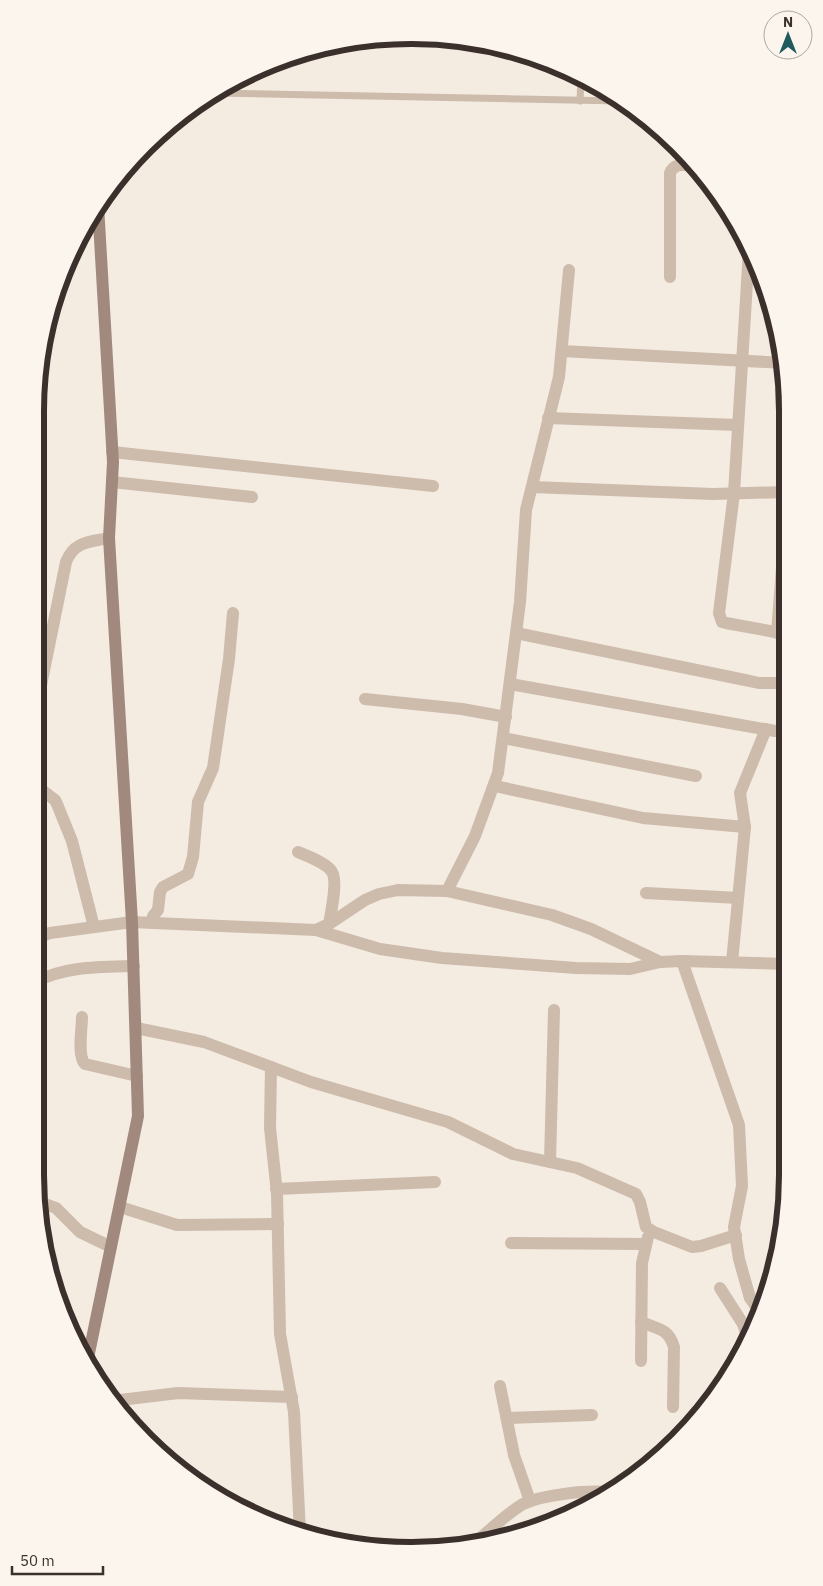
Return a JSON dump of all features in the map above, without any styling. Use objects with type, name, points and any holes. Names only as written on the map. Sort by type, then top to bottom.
[{"type":"main road","points":[[89,1351],[138,1116],[132,922],[109,538],[112,452],[99,219]]},
{"type":"street","points":[[670,277],[670,174],[672,168],[676,165],[685,165]]},
{"type":"street","points":[[748,265],[734,493],[719,613],[722,622],[779,633]]},
{"type":"street","points":[[447,891],[475,836],[495,786],[498,773],[520,602],[525,524],[532,487],[559,377],[569,270]]},
{"type":"street","points":[[562,351],[776,363]]},
{"type":"street","points":[[548,418],[738,425]]},
{"type":"street","points":[[112,452],[433,486]]},
{"type":"street","points":[[112,482],[252,497]]},
{"type":"street","points":[[532,487],[713,494],[779,492]]},
{"type":"street","points":[[44,671],[66,562],[70,553],[81,544],[109,538]]},
{"type":"street","points":[[152,923],[153,916],[158,910],[160,892],[163,887],[188,874],[190,871],[198,802],[214,768],[229,659],[233,613]]},
{"type":"street","points":[[516,633],[745,680],[779,684]]},
{"type":"street","points":[[510,684],[779,730]]},
{"type":"street","points":[[365,699],[462,709],[506,717]]},
{"type":"street","points":[[732,962],[745,827],[740,793],[766,729]]},
{"type":"street","points":[[504,738],[696,776]]},
{"type":"street","points":[[495,786],[648,819],[745,827]]},
{"type":"street","points":[[44,795],[55,800],[74,848],[94,927]]},
{"type":"street","points":[[298,852],[325,865],[332,872],[334,880],[329,924]]},
{"type":"street","points":[[316,930],[329,924],[365,900],[379,894],[398,890],[447,891],[552,915],[591,929],[660,962]]},
{"type":"street","points":[[646,892],[738,898]]},
{"type":"street","points":[[44,936],[132,922],[316,930],[380,949],[442,958],[576,968],[630,969],[660,962],[682,961],[779,964]]},
{"type":"street","points":[[682,961],[739,1125],[742,1186],[734,1226],[739,1259],[750,1298],[755,1305]]},
{"type":"street","points":[[44,978],[88,967],[134,966]]},
{"type":"street","points":[[550,1162],[554,1010]]},
{"type":"street","points":[[82,1017],[82,1061],[85,1064],[137,1076]]},
{"type":"street","points":[[136,1028],[204,1042],[311,1082],[448,1122],[513,1154],[583,1170],[636,1194],[649,1230],[642,1263],[641,1362]]},
{"type":"street","points":[[271,1067],[270,1128],[278,1224],[281,1343],[294,1412],[300,1525]]},
{"type":"street","points":[[276,1189],[435,1182]]},
{"type":"street","points":[[45,1204],[56,1208],[80,1232],[111,1247]]},
{"type":"street","points":[[120,1207],[177,1225],[278,1224]]},
{"type":"street","points":[[649,1230],[692,1247],[736,1236]]},
{"type":"street","points":[[511,1243],[646,1244]]},
{"type":"street","points":[[720,1288],[745,1329]]},
{"type":"street","points":[[641,1322],[668,1332],[671,1338],[674,1347],[673,1407]]},
{"type":"street","points":[[500,1386],[514,1456],[530,1501]]},
{"type":"street","points":[[121,1400],[178,1393],[292,1397]]},
{"type":"street","points":[[506,1418],[592,1415]]},
{"type":"street","points":[[485,1535],[513,1511],[530,1501],[598,1491]]},
{"type":"lane","points":[[580,100],[581,85]]},
{"type":"lane","points":[[226,94],[607,101]]}]
